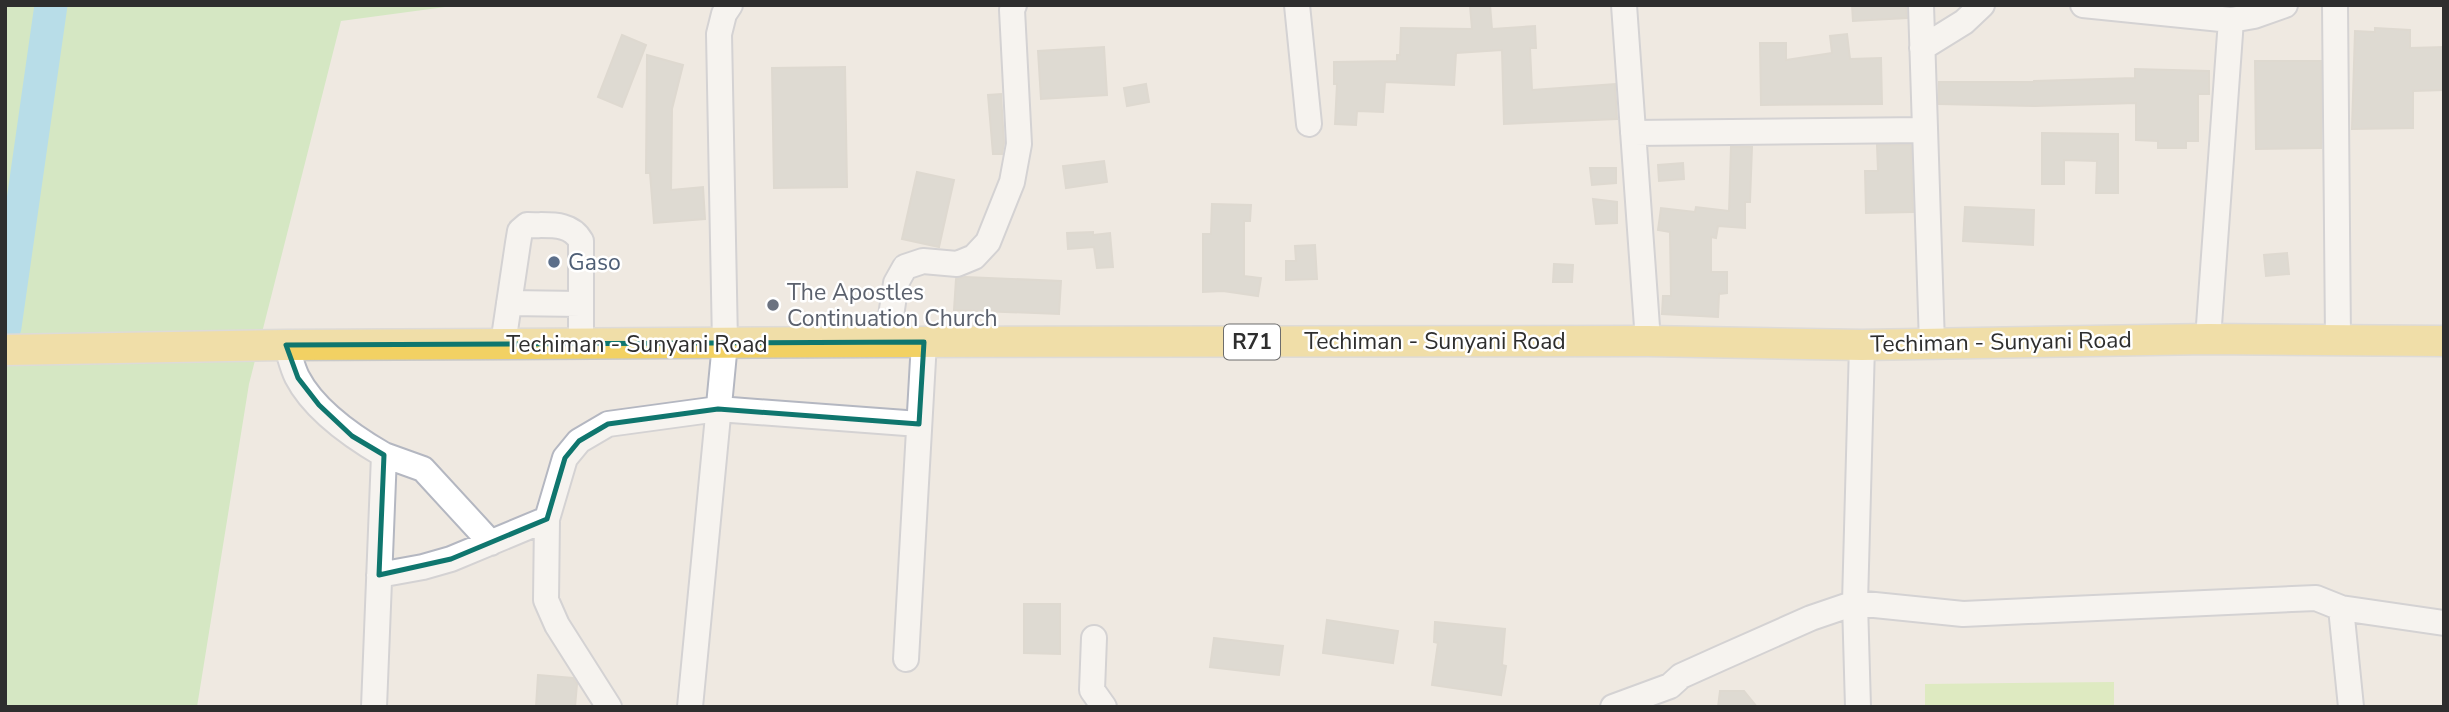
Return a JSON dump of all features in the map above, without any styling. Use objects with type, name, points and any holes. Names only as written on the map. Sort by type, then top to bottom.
[{"type":"main road","name":"Techiman - Sunyani Road","points":[[5,350],[286,345],[887,342],[1648,341],[1862,345],[2208,339],[2444,341]]},
{"type":"street","points":[[690,707],[724,343],[719,34],[724,14],[730,5]]},
{"type":"street","points":[[887,342],[896,283],[905,267],[923,261],[957,264],[974,257],[988,242],[1012,182],[1019,144],[1012,10],[1014,5]]},
{"type":"street","points":[[1297,5],[1309,124]]},
{"type":"street","points":[[1624,5],[1648,341]]},
{"type":"street","points":[[1921,5],[1932,344]]},
{"type":"street","points":[[1922,48],[1964,22],[1982,5]]},
{"type":"street","points":[[2083,5],[2231,20],[2254,16],[2282,6]]},
{"type":"street","points":[[2335,5],[2338,339]]},
{"type":"street","points":[[2208,339],[2231,20]]},
{"type":"street","points":[[1633,133],[1924,130]]},
{"type":"street","points":[[503,344],[520,231],[527,225],[567,226],[576,232],[581,241],[580,344]]},
{"type":"street","points":[[509,303],[581,304]]},
{"type":"street","points":[[906,659],[924,342]]},
{"type":"street","points":[[286,345],[298,378],[319,405],[352,436],[384,455],[423,469],[491,542]]},
{"type":"street","points":[[1857,707],[1855,603],[1862,345]]},
{"type":"street","points":[[609,707],[556,625],[546,600],[547,519],[565,458],[579,441],[608,424],[718,409],[919,425]]},
{"type":"street","points":[[374,707],[384,455]]},
{"type":"street","points":[[379,575],[451,559],[547,519]]},
{"type":"street","points":[[1613,707],[1667,697],[1681,676],[1811,618],[1855,603],[1963,614],[2316,598],[2341,608],[2444,623]]},
{"type":"street","points":[[2341,608],[2351,707]]},
{"type":"street","points":[[1811,618],[1840,632],[1858,658]]},
{"type":"street","points":[[1094,638],[1092,690],[1104,707]]},
{"type":"highlighted area","points":[[924,342],[919,424],[718,409],[608,424],[579,441],[565,458],[547,519],[451,559],[379,575],[384,455],[352,436],[319,405],[298,378],[286,345]]},
{"type":"green space","points":[[5,5],[460,5],[341,21],[249,384],[197,707],[5,707]]},
{"type":"green space","points":[[2114,682],[2114,707],[1925,707],[1925,684]]},
{"type":"building","points":[[1490,5],[1492,29],[1535,26],[1536,48],[1530,48],[1532,90],[1615,84],[1617,119],[1504,124],[1502,50],[1456,53],[1454,85],[1385,82],[1383,112],[1357,111],[1356,125],[1335,124],[1337,84],[1334,84],[1334,62],[1397,61],[1397,55],[1400,55],[1401,28],[1472,29],[1470,6]]},
{"type":"building","points":[[1852,5],[1906,5],[1907,18],[1853,21]]},
{"type":"building","points":[[2375,28],[2410,30],[2410,48],[2444,47],[2444,90],[2413,91],[2413,128],[2352,129],[2355,31],[2375,32]]},
{"type":"building","points":[[1847,34],[1850,59],[1881,58],[1882,104],[1761,105],[1760,43],[1786,43],[1786,60],[1832,53],[1830,36]]},
{"type":"building","points":[[622,35],[646,45],[622,107],[598,97]]},
{"type":"building","points":[[1104,47],[1107,95],[1041,99],[1038,51]]},
{"type":"building","points":[[647,55],[683,65],[672,109],[671,190],[703,187],[705,219],[654,223],[650,173],[646,173]]},
{"type":"building","points":[[2255,61],[2321,61],[2321,148],[2256,149]]},
{"type":"building","points":[[845,67],[847,187],[774,188],[772,68]]},
{"type":"building","points":[[2135,69],[2209,71],[2209,94],[2198,94],[2198,141],[2186,141],[2186,148],[2158,148],[2158,141],[2136,140],[2136,103],[2035,106],[1939,104],[1939,82],[2135,78]]},
{"type":"building","points":[[1146,84],[1149,102],[1127,106],[1124,88]]},
{"type":"building","points":[[1001,94],[1004,143],[1002,154],[993,154],[988,95]]},
{"type":"building","points":[[2042,133],[2118,134],[2118,193],[2096,193],[2097,161],[2064,160],[2064,184],[2042,184]]},
{"type":"building","points":[[1877,145],[1911,145],[1913,212],[1866,213],[1865,171],[1878,171]]},
{"type":"building","points":[[1731,147],[1752,147],[1750,202],[1745,202],[1745,228],[1718,226],[1716,238],[1711,237],[1711,272],[1727,272],[1727,293],[1719,294],[1718,317],[1662,314],[1663,296],[1671,296],[1670,232],[1658,230],[1661,208],[1695,212],[1696,207],[1729,211]]},
{"type":"building","points":[[1104,161],[1107,182],[1066,188],[1063,166]]},
{"type":"building","points":[[1683,163],[1684,179],[1659,181],[1658,165]]},
{"type":"building","points":[[1590,168],[1616,168],[1616,183],[1592,185]]},
{"type":"building","points":[[917,172],[954,180],[939,247],[902,239]]},
{"type":"building","points":[[1593,199],[1617,202],[1617,223],[1596,224]]},
{"type":"building","points":[[1212,204],[1251,205],[1250,221],[1244,221],[1244,276],[1261,278],[1258,296],[1223,291],[1203,292],[1203,234],[1211,234]]},
{"type":"building","points":[[1965,207],[2034,210],[2033,245],[1963,241]]},
{"type":"building","points":[[1093,232],[1093,235],[1110,233],[1113,267],[1097,268],[1094,247],[1068,249],[1067,233]]},
{"type":"building","points":[[1315,245],[1317,279],[1286,280],[1286,261],[1296,261],[1295,246]]},
{"type":"building","points":[[2287,253],[2289,274],[2266,276],[2264,255]]},
{"type":"building","points":[[1554,264],[1573,265],[1572,282],[1553,282]]},
{"type":"building","points":[[965,277],[1061,281],[1059,314],[954,310],[956,279]]},
{"type":"building","points":[[1024,604],[1060,604],[1060,654],[1024,653]]},
{"type":"building","points":[[1327,620],[1398,631],[1393,663],[1323,653]]},
{"type":"building","points":[[1435,622],[1505,629],[1502,665],[1506,666],[1501,695],[1432,685],[1438,643],[1434,642]]},
{"type":"building","points":[[1214,638],[1283,646],[1279,675],[1210,667]]},
{"type":"building","points":[[538,675],[573,678],[577,684],[575,707],[536,707]]},
{"type":"building","points":[[1720,691],[1744,691],[1757,707],[1718,707]]},
{"type":"waterway","points":[[5,327],[51,5]]},
{"type":"place","name":"Gaso","points":[[554,262]]},
{"type":"place","name":"The Apostles Continuation Church","points":[[773,305]]}]
